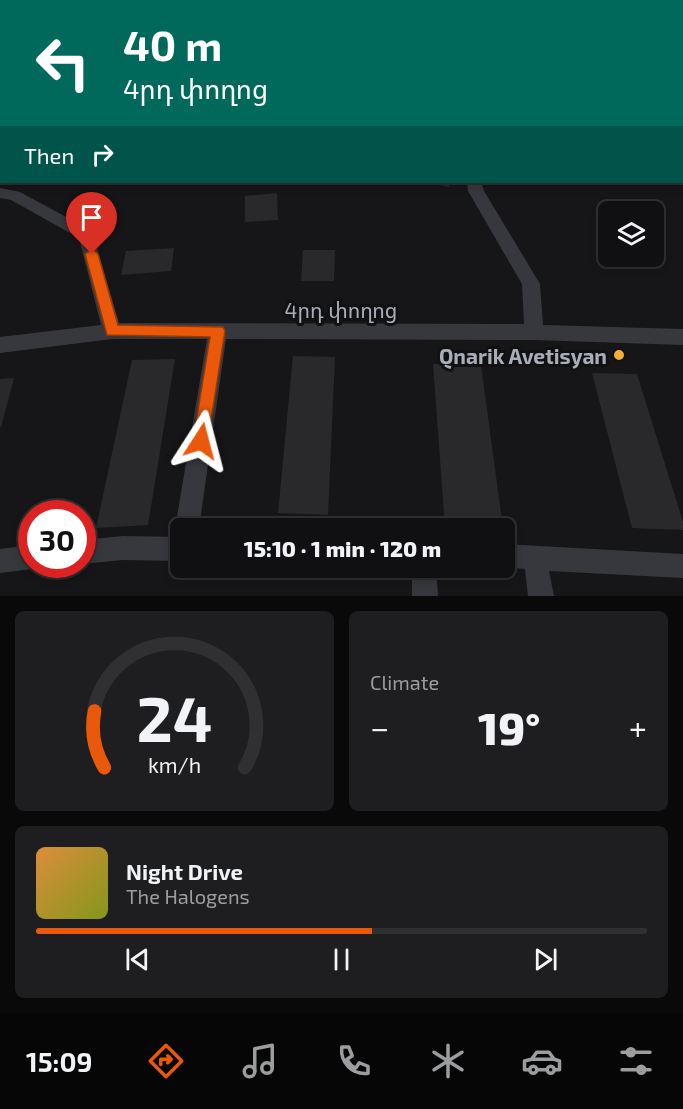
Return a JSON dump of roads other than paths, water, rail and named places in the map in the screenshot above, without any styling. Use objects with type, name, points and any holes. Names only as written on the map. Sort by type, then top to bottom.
[{"type":"street","points":[[474,183],[476,191],[531,284],[534,332]]},
{"type":"street","points":[[0,193],[15,196],[86,235],[112,331]]},
{"type":"street","name":"4րդ փողոց","points":[[0,345],[112,331],[534,332],[683,337]]},
{"type":"street","points":[[189,518],[218,331]]},
{"type":"street","points":[[96,551],[123,548],[170,549]]},
{"type":"street","points":[[515,556],[683,566]]},
{"type":"street","points":[[535,557],[541,596]]},
{"type":"street","points":[[0,561],[18,559]]},
{"type":"street","points":[[424,578],[425,596]]},
{"type":"place","name":"Qnarik Avetisyan","points":[[619,355]]}]
